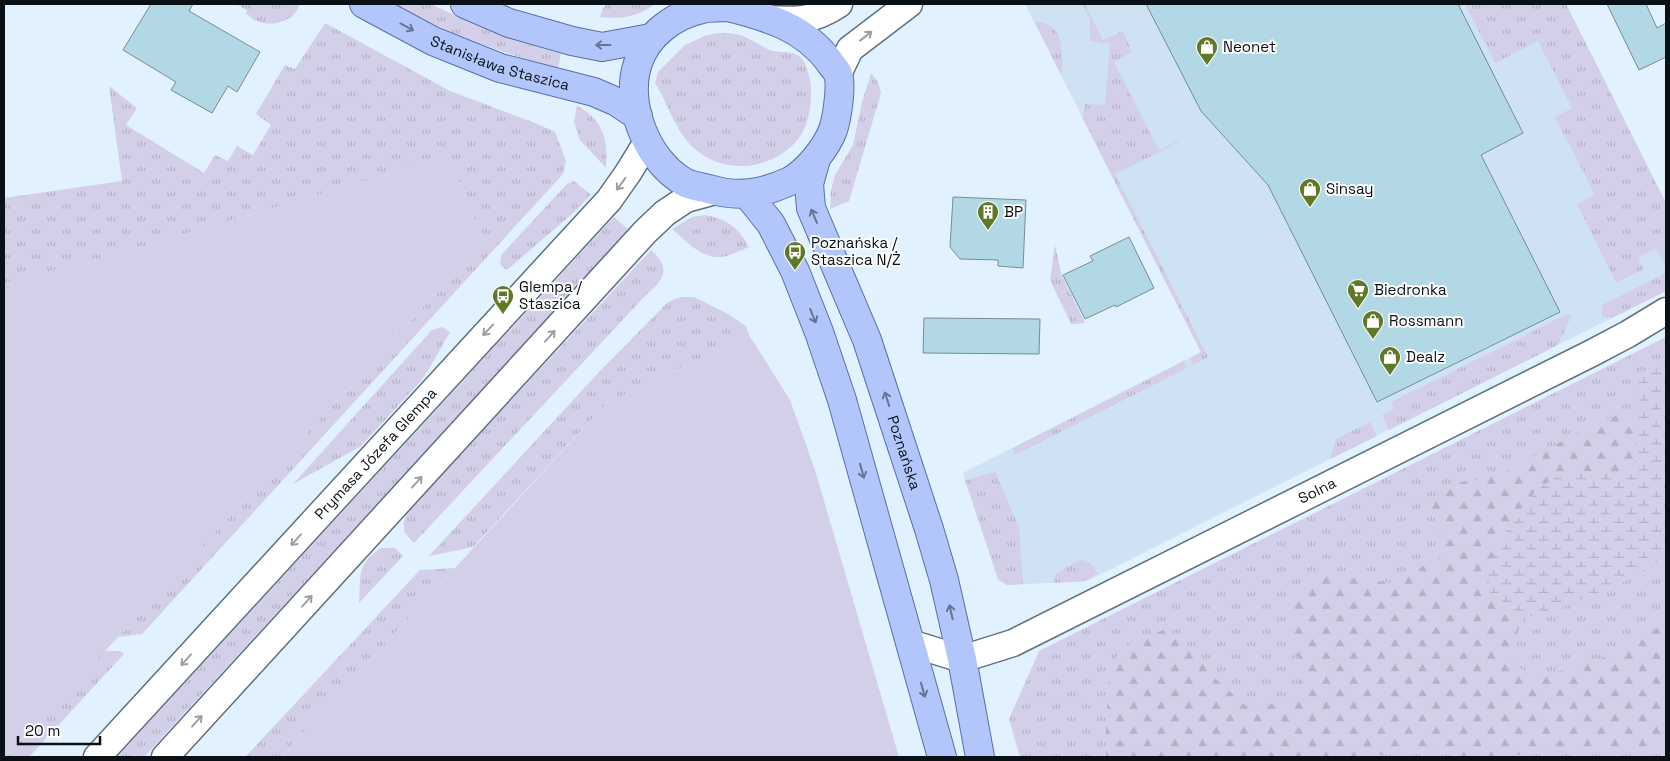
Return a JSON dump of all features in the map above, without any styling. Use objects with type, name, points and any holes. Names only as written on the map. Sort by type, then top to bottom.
[{"type":"main road","name":"Stanisława Staszica","points":[[364,4],[433,41],[500,68],[594,92],[617,102],[638,116]]},
{"type":"main road","points":[[465,4],[509,23],[602,47],[651,38]]},
{"type":"main road","points":[[728,7],[758,12],[797,30],[820,49],[838,74],[836,120],[830,139],[816,159],[793,179],[772,190],[748,194],[732,194],[684,182],[661,163],[646,142],[638,116],[634,90],[638,63],[651,38],[685,11],[728,7]]},
{"type":"main road","name":"Poznańska","points":[[816,159],[809,184],[811,208],[867,340],[929,529],[944,580],[962,659],[980,757]]},
{"type":"main road","points":[[748,194],[771,224],[795,270],[819,332],[842,400],[942,757]]},
{"type":"street","points":[[758,12],[796,21],[821,15],[839,4]]},
{"type":"street","points":[[838,74],[850,49],[909,4]]},
{"type":"street","name":"Prymasa Józefa Glempa","points":[[97,757],[609,200],[646,142]]},
{"type":"street","points":[[164,757],[645,232],[665,213],[686,199],[715,191]]},
{"type":"street","name":"Solna","points":[[962,659],[1014,644],[1314,491],[1592,353],[1666,311]]},
{"type":"street","points":[[910,643],[962,659]]},
{"type":"shaded area","points":[[1025,4],[1302,4],[1332,63],[1451,4],[1566,4],[1666,203],[1666,291],[1087,581],[1007,585],[998,579],[963,473],[1201,352]]},
{"type":"green space","points":[[236,4],[299,4],[297,10],[289,18],[272,24],[254,20],[246,14],[247,10]]},
{"type":"green space","points":[[394,4],[431,4],[506,37],[561,54],[558,69],[474,41],[414,15]]},
{"type":"green space","points":[[607,4],[655,4],[642,12],[629,16],[615,18],[600,17],[603,8]]},
{"type":"green space","points":[[1082,4],[1085,4],[1103,40],[1123,31],[1132,52],[1114,62],[1159,150],[1179,142],[1115,174],[1208,357],[1193,365],[1190,358],[1201,352],[1083,119],[1085,104],[1105,105],[1110,43],[1090,41],[1090,19]]},
{"type":"green space","points":[[1290,4],[1302,4],[1332,63],[1451,4],[1465,4],[1315,79],[1318,60]]},
{"type":"green space","points":[[1465,4],[1566,4],[1666,203],[1666,267],[1656,248],[1638,258],[1644,269],[1616,283],[1577,204],[1595,195],[1555,117],[1572,108],[1538,41],[1495,63]]},
{"type":"green space","points":[[1034,21],[1052,27],[1057,33],[1062,49],[1062,76]]},
{"type":"green space","points":[[325,23],[450,91],[555,132],[566,161],[563,174],[142,634],[118,637],[483,242],[449,156],[131,250],[4,284],[4,198],[122,181],[109,86],[137,108],[126,125],[204,173],[215,155],[228,161],[237,146],[253,155],[271,125],[256,114],[285,65],[295,69]]},
{"type":"green space","points":[[717,33],[740,35],[770,50],[795,54],[802,59],[806,66],[811,94],[809,115],[801,135],[791,147],[779,156],[750,166],[720,163],[707,157],[694,148],[681,133],[655,83],[658,72],[685,45]]},
{"type":"green space","points":[[871,73],[878,82],[881,93],[849,201],[830,209],[831,190],[835,175],[853,145],[862,102]]},
{"type":"green space","points":[[577,106],[593,117],[602,131],[606,148],[606,168],[580,140],[574,122]]},
{"type":"green space","points":[[449,156],[483,242],[118,637],[4,757],[4,284],[131,250]]},
{"type":"green space","points":[[574,181],[591,195],[572,214],[507,270],[501,266],[502,254],[567,184]]},
{"type":"green space","points":[[706,215],[732,225],[741,234],[749,247],[727,256],[711,256],[696,250],[672,229],[692,217]]},
{"type":"green space","points":[[614,217],[629,230],[144,757],[117,757]]},
{"type":"green space","points":[[1055,245],[1061,273],[1085,323],[1071,324],[1050,280]]},
{"type":"green space","points":[[651,250],[662,263],[663,274],[657,285],[414,543],[404,532],[404,521],[408,511]]},
{"type":"green space","points":[[1666,273],[1666,291],[1614,317],[1602,318],[1602,307],[1604,304]]},
{"type":"green space","points":[[680,297],[694,297],[728,314],[746,326],[749,335],[606,404],[473,547],[429,556],[599,372],[668,302]]},
{"type":"green space","points":[[1570,313],[1571,317],[1558,345],[1389,430],[1382,415],[1394,409],[1391,402]]},
{"type":"green space","points":[[442,327],[450,332],[429,369],[419,383],[361,446],[293,484],[432,330]]},
{"type":"green space","points":[[749,335],[790,400],[815,470],[899,757],[281,757],[606,404]]},
{"type":"green space","points":[[1666,337],[1666,757],[1020,757],[1009,719],[1039,651]]},
{"type":"green space","points":[[1184,361],[1187,368],[1015,455],[1013,448]]},
{"type":"green space","points":[[1656,362],[1666,363],[1666,556],[1644,571],[1621,583],[1547,613],[1527,616],[1503,606],[1494,598],[1490,590],[1488,578],[1490,563],[1509,526],[1534,493],[1553,479],[1576,473],[1595,472],[1635,475],[1637,424],[1635,395],[1637,381],[1644,371]]},
{"type":"green space","points":[[1636,408],[1635,475],[1605,471],[1581,472],[1560,477],[1543,486],[1528,500],[1515,517],[1490,564],[1510,610],[1524,614],[1511,651],[1518,667],[1536,677],[1580,666],[1610,655],[1666,623],[1666,747],[1590,747],[1498,757],[1472,757],[1410,749],[1370,757],[1106,757],[1110,664],[1135,639],[1164,630],[1192,649],[1217,680],[1246,706],[1274,704],[1301,691],[1298,658],[1287,601],[1318,570],[1357,579],[1392,583],[1446,554],[1430,501],[1451,483],[1478,480],[1503,473],[1590,426]]},
{"type":"green space","points":[[1370,422],[1377,436],[1330,459],[1336,439]]},
{"type":"green space","points":[[995,472],[1019,527],[1023,584],[1007,585],[998,579],[965,480]]},
{"type":"green space","points":[[381,548],[395,548],[403,556],[359,603],[361,571],[367,560]]},
{"type":"green space","points":[[1079,560],[1089,562],[1098,574],[1084,581],[1054,583],[1055,574]]},
{"type":"green space","points":[[455,568],[281,757],[245,757],[420,570]]},
{"type":"green space","points":[[104,651],[120,651],[124,654],[29,757],[4,757]]},
{"type":"building","points":[[151,4],[193,4],[189,11],[260,52],[237,92],[228,86],[212,113],[171,90],[176,82],[123,50]]},
{"type":"building","points":[[1146,4],[1458,4],[1523,133],[1481,155],[1560,312],[1377,402],[1268,185],[1201,111]]},
{"type":"building","points":[[1607,4],[1646,4],[1657,28],[1666,23],[1666,57],[1639,70]]},
{"type":"building","name":"BP","points":[[953,197],[1026,200],[1023,268],[998,266],[998,260],[960,259],[950,247]]},
{"type":"building","points":[[1129,237],[1154,288],[1116,307],[1115,305],[1085,319],[1063,275],[1093,261],[1090,256]]},
{"type":"building","points":[[924,318],[1040,319],[1039,354],[923,353]]},
{"type":"place","name":"Neonet","points":[[1207,66]]},
{"type":"place","name":"Sinsay","points":[[1310,208]]},
{"type":"place","name":"BP","points":[[988,231]]},
{"type":"place","name":"Poznańska / Staszica N/Ż","points":[[795,271]]},
{"type":"place","name":"Biedronka","points":[[1358,309]]},
{"type":"place","name":"Glempa / Staszica","points":[[503,315]]},
{"type":"place","name":"Rossmann","points":[[1373,340]]},
{"type":"place","name":"Dealz","points":[[1390,376]]}]
